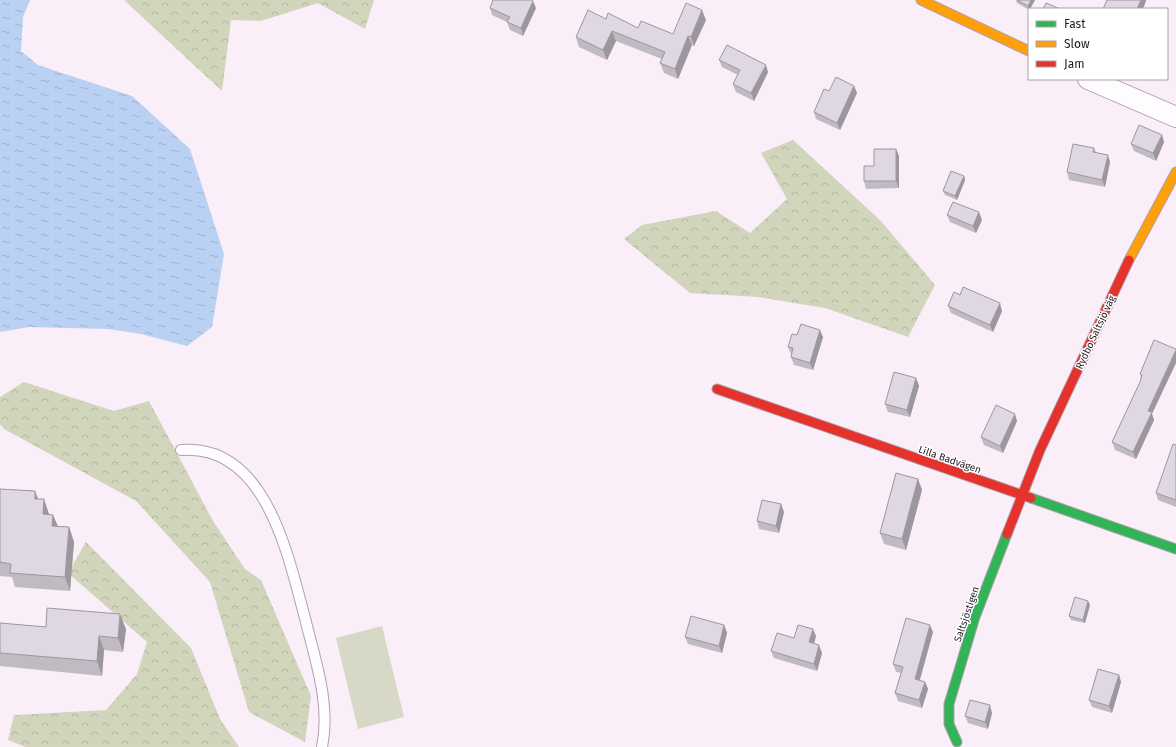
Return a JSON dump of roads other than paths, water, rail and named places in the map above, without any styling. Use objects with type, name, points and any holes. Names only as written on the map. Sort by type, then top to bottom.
[{"type":"street","points":[[921,0],[1028,51]]},
{"type":"street","points":[[1090,80],[1176,117]]},
{"type":"street","name":"Rydbo Saltsjö väg","points":[[1022,496],[1040,450],[1126,266],[1176,172]]},
{"type":"street","name":"Lilla Badvägen","points":[[717,389],[1176,549]]},
{"type":"street","name":"Saltsjöstigen","points":[[956,742],[949,724],[949,704],[975,617],[1022,496]]},
{"type":"lane","points":[[181,450],[193,449],[204,451],[234,464],[255,486],[274,517],[291,570],[317,666],[323,696],[324,713],[322,747]]},
{"type":"water","points":[[0,0],[30,0],[23,17],[21,51],[38,65],[132,96],[190,149],[224,254],[212,327],[187,346],[141,334],[108,329],[29,327],[0,332]]}]
